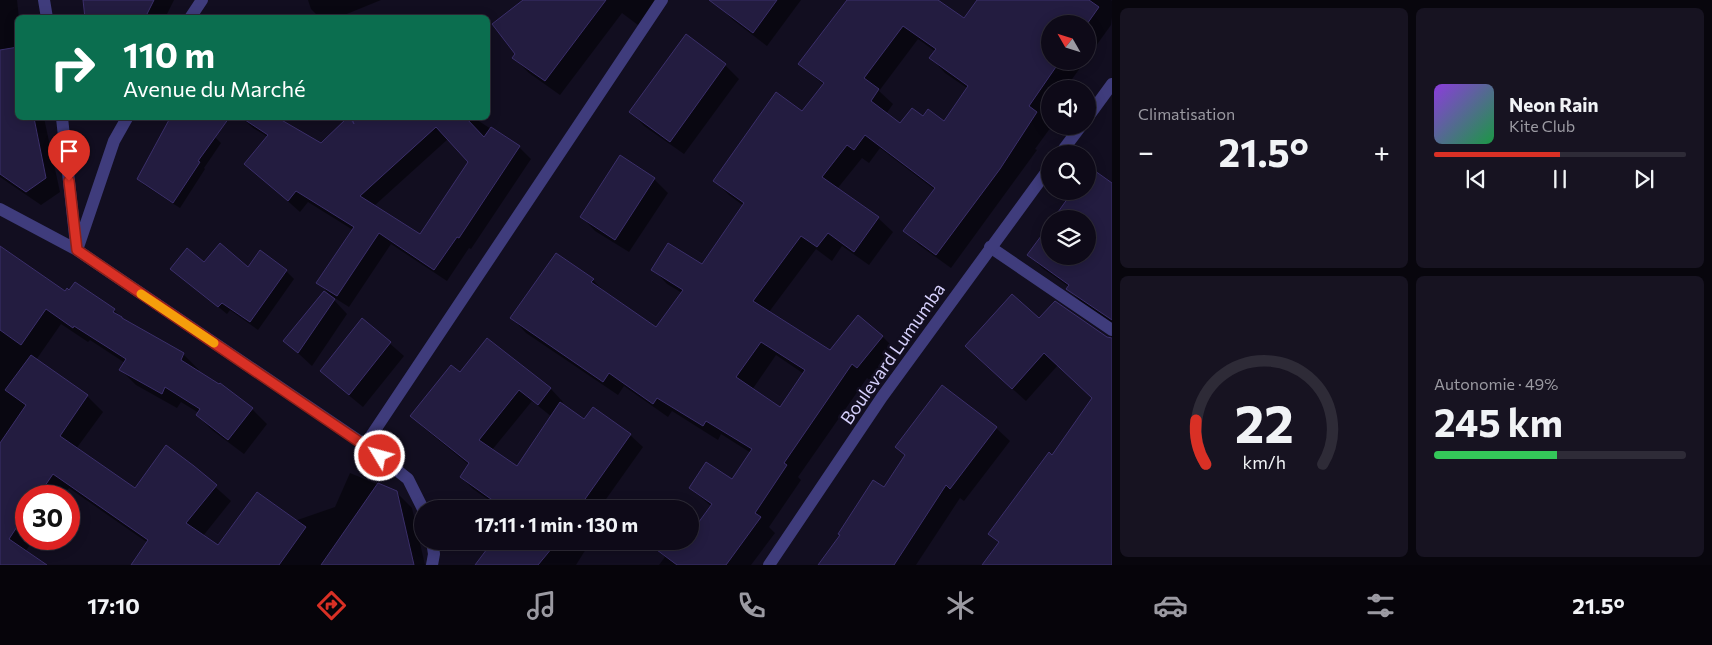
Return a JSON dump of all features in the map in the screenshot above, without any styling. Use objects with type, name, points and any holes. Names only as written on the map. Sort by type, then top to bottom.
[{"type":"street","points":[[44,0],[46,15]]},
{"type":"street","points":[[192,15],[202,0]]},
{"type":"street","points":[[365,445],[662,0]]},
{"type":"street","points":[[1096,106],[1112,84]]},
{"type":"street","points":[[62,120],[77,250]]},
{"type":"street","points":[[77,250],[114,141],[125,120]]},
{"type":"street","name":"Boulevard Lumumba","points":[[769,565],[882,397],[1041,179]]},
{"type":"street","points":[[0,209],[77,250],[365,445],[408,478],[419,500]]},
{"type":"street","points":[[990,247],[1112,330]]},
{"type":"street","points":[[432,565],[433,550]]},
{"type":"building","points":[[83,0],[154,0],[146,15],[85,15]]},
{"type":"building","points":[[523,0],[606,0],[545,81],[512,58],[515,54],[492,24]]},
{"type":"building","points":[[709,0],[777,0],[753,33]]},
{"type":"building","points":[[847,0],[938,0],[964,18],[977,0],[1089,0],[1099,7],[1093,15],[1041,15],[1041,70],[1054,70],[1047,80],[1041,80],[1041,89],[1029,106],[1037,112],[1000,169],[936,255],[903,231],[935,188],[865,135],[854,150],[847,145],[822,177],[879,217],[854,252],[828,233],[817,247],[801,236],[753,301],[830,350],[858,315],[883,336],[857,368],[852,364],[784,463],[787,465],[755,513],[761,517],[726,565],[677,565],[657,550],[699,550],[699,522],[712,504],[689,488],[706,462],[732,479],[752,449],[706,421],[703,426],[657,398],[653,404],[609,373],[603,382],[510,318],[556,253],[594,279],[591,282],[656,327],[683,290],[651,270],[668,243],[702,264],[744,203],[713,181],[776,92],[802,111],[824,83],[798,64]],"holes":[[[903,26],[936,49],[929,58],[968,86],[944,121],[928,109],[923,116],[912,108],[900,123],[871,101],[879,89],[864,78]],[[761,342],[805,370],[780,407],[736,377]]]},
{"type":"building","points":[[686,34],[726,64],[670,142],[629,112]]},
{"type":"building","points":[[15,48],[15,120],[34,120],[46,178],[26,192],[0,174],[0,50]]},
{"type":"building","points":[[169,120],[228,120],[198,161],[200,162],[173,203],[137,179]]},
{"type":"building","points":[[245,120],[281,120],[321,143],[345,120],[351,120],[354,124],[353,120],[468,120],[484,137],[491,127],[520,146],[459,238],[457,237],[434,270],[379,233],[337,296],[316,283],[354,227],[296,191],[288,201],[244,164],[268,135]],"holes":[[[436,127],[468,162],[420,234],[360,196]]]},
{"type":"building","points":[[620,155],[655,178],[615,240],[580,217]]},
{"type":"building","points":[[1096,172],[1112,183],[1112,320],[1066,289],[1069,285],[1041,265],[1096,265],[1096,210],[1059,210],[1067,200],[1096,200]]},
{"type":"building","points":[[1041,236],[1041,265],[1027,255]]},
{"type":"building","points":[[220,243],[248,267],[260,250],[287,270],[250,322],[222,303],[218,307],[170,269],[187,248],[204,262]]},
{"type":"building","points":[[0,246],[65,291],[67,288],[69,290],[75,282],[115,309],[113,312],[122,318],[184,353],[181,360],[220,383],[253,408],[228,440],[196,415],[200,409],[165,387],[162,394],[119,370],[126,359],[74,326],[73,328],[46,309],[21,345],[0,330]]},
{"type":"building","points":[[324,291],[335,299],[298,353],[283,341]]},
{"type":"building","points":[[1012,294],[1039,318],[1055,301],[1107,337],[1112,338],[1112,565],[982,565],[999,542],[988,534],[1049,452],[1052,455],[1092,398],[1044,353],[1012,389],[965,346]]},
{"type":"building","points":[[362,318],[391,342],[349,395],[320,371]]},
{"type":"building","points":[[487,338],[551,388],[538,405],[519,390],[479,440],[517,466],[560,402],[584,419],[593,407],[631,434],[584,500],[492,500],[460,477],[469,463],[410,416],[451,365],[460,372]]},
{"type":"building","points":[[31,355],[88,395],[60,436],[135,488],[166,445],[217,485],[186,523],[218,545],[257,492],[306,527],[279,565],[131,565],[148,540],[80,493],[80,485],[69,485],[53,474],[46,485],[15,485],[15,530],[9,539],[15,543],[15,550],[25,550],[47,565],[0,565],[0,443],[26,405],[5,390]]},
{"type":"building","points":[[942,385],[997,427],[950,489],[946,485],[894,565],[818,565],[840,535],[838,534],[873,480],[884,487],[905,455],[895,447]]},
{"type":"building","points":[[378,483],[397,491],[414,565],[321,565]]},
{"type":"building","points":[[486,550],[550,550],[538,565],[475,565]]},
{"type":"slow traffic","points":[[141,294],[214,343]]},
{"type":"route","points":[[69,181],[77,250],[380,456]]}]
